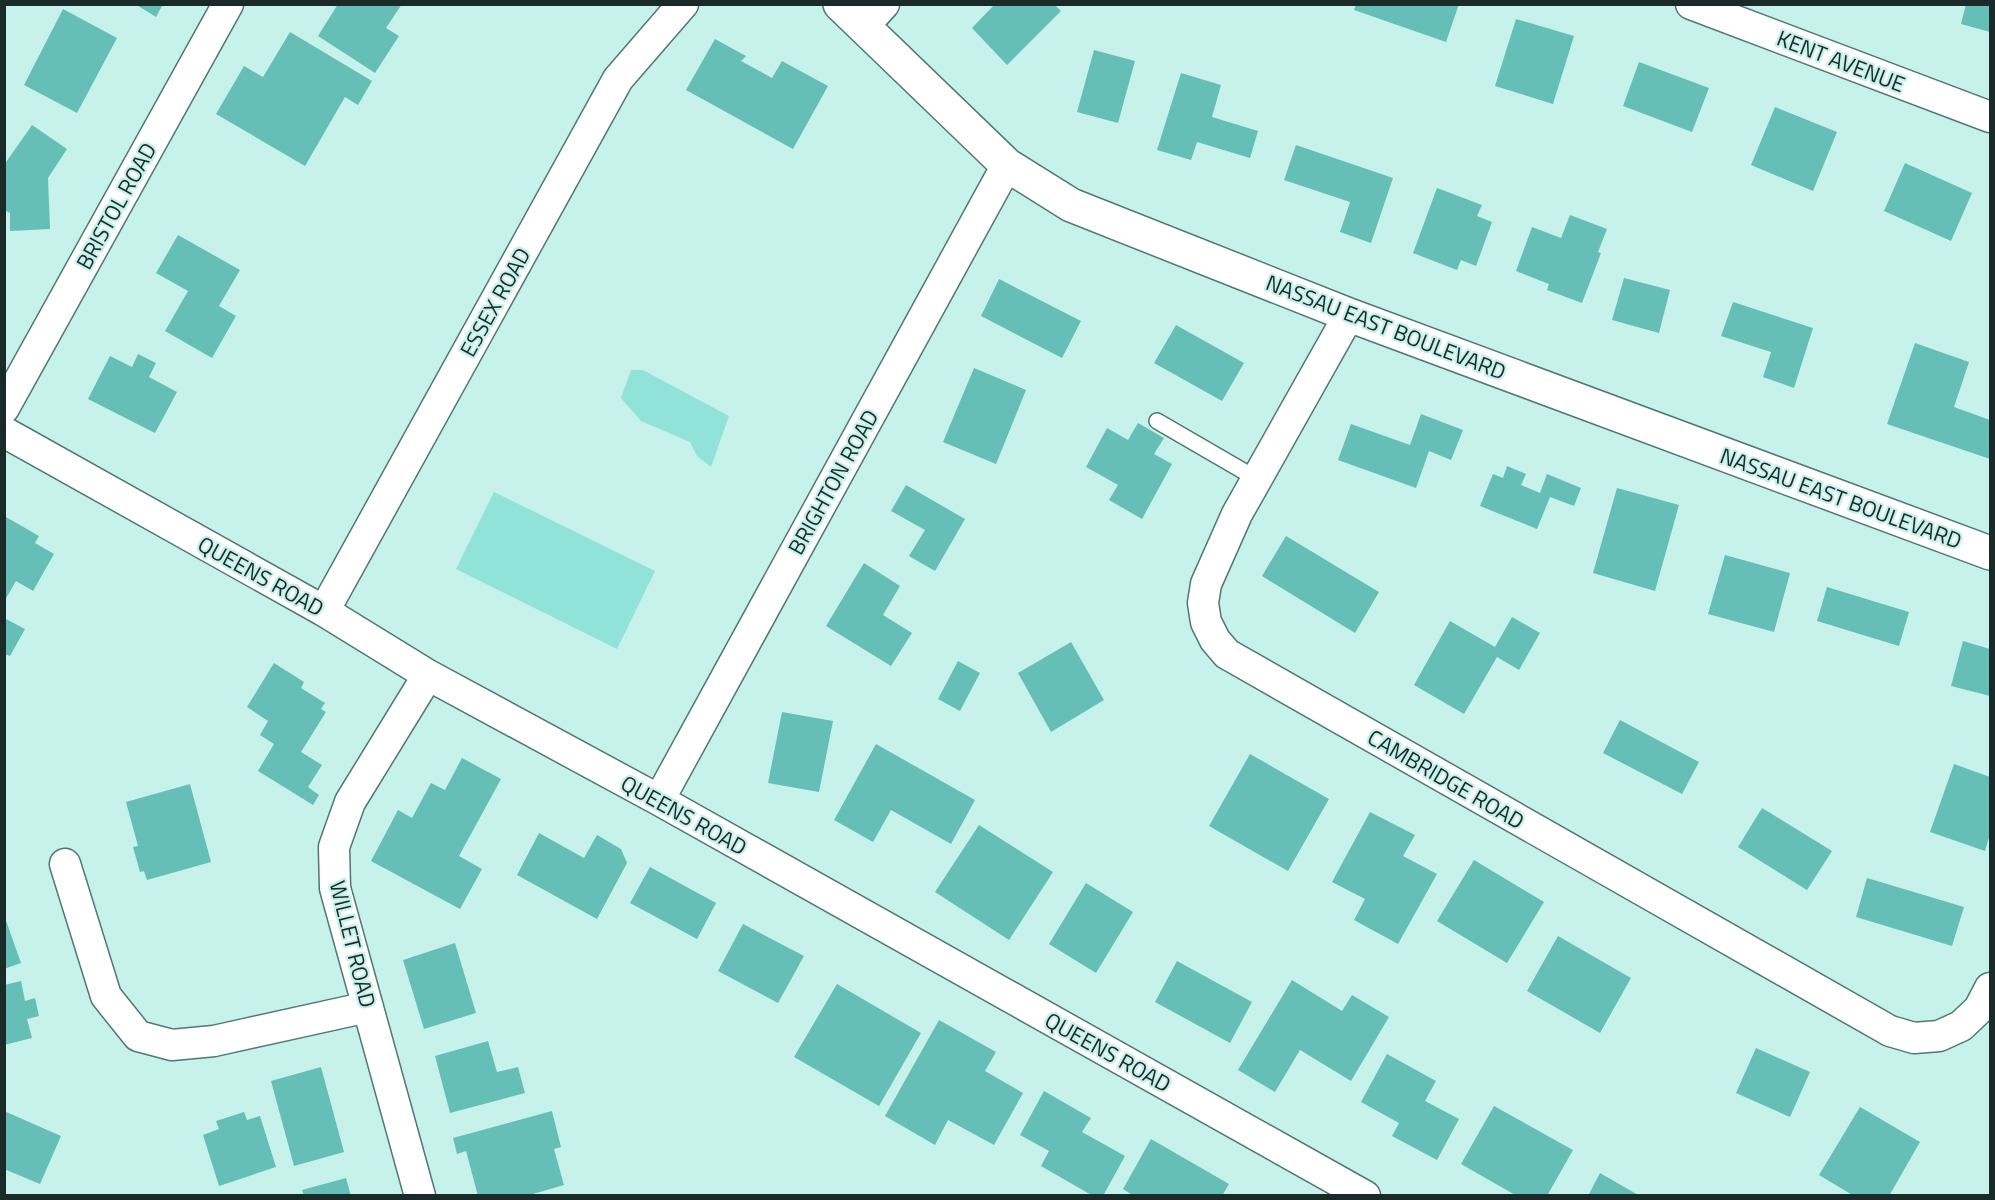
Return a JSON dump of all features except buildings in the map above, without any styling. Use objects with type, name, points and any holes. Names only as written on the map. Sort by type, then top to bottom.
[{"type":"street","name":"BRISTOL ROAD","points":[[4,408],[228,4]]},
{"type":"street","name":"ESSEX ROAD","points":[[324,611],[618,79],[683,4]]},
{"type":"street","name":"KENT AVENUE","points":[[1691,4],[1990,117]]},
{"type":"street","name":"NASSAU EAST BOULEVARD","points":[[862,12],[1007,165],[1071,205],[1349,315],[1990,553]]},
{"type":"street","name":"BRIGHTON ROAD","points":[[659,800],[1007,165]]},
{"type":"street","name":"CAMBRIDGE ROAD","points":[[1349,315],[1237,514],[1206,584],[1203,603],[1206,622],[1215,640],[1227,654],[1890,1031],[1914,1038],[1939,1036],[1961,1026],[1979,1009],[1990,988]]},
{"type":"street","name":"QUEENS ROAD","points":[[4,432],[324,611],[428,675],[659,800],[1365,1196]]},
{"type":"street","name":"WILLET ROAD","points":[[420,1196],[335,888],[334,847],[350,802],[428,675]]},
{"type":"street","points":[[65,864],[106,996],[138,1036],[172,1045],[214,1041],[368,1007]]},
{"type":"lane","points":[[1157,421],[1257,479]]},
{"type":"shaded area","points":[[631,370],[643,370],[729,416],[711,467],[697,456],[690,442],[641,421],[621,398]]},
{"type":"shaded area","points":[[494,492],[655,571],[617,649],[456,569]]}]
